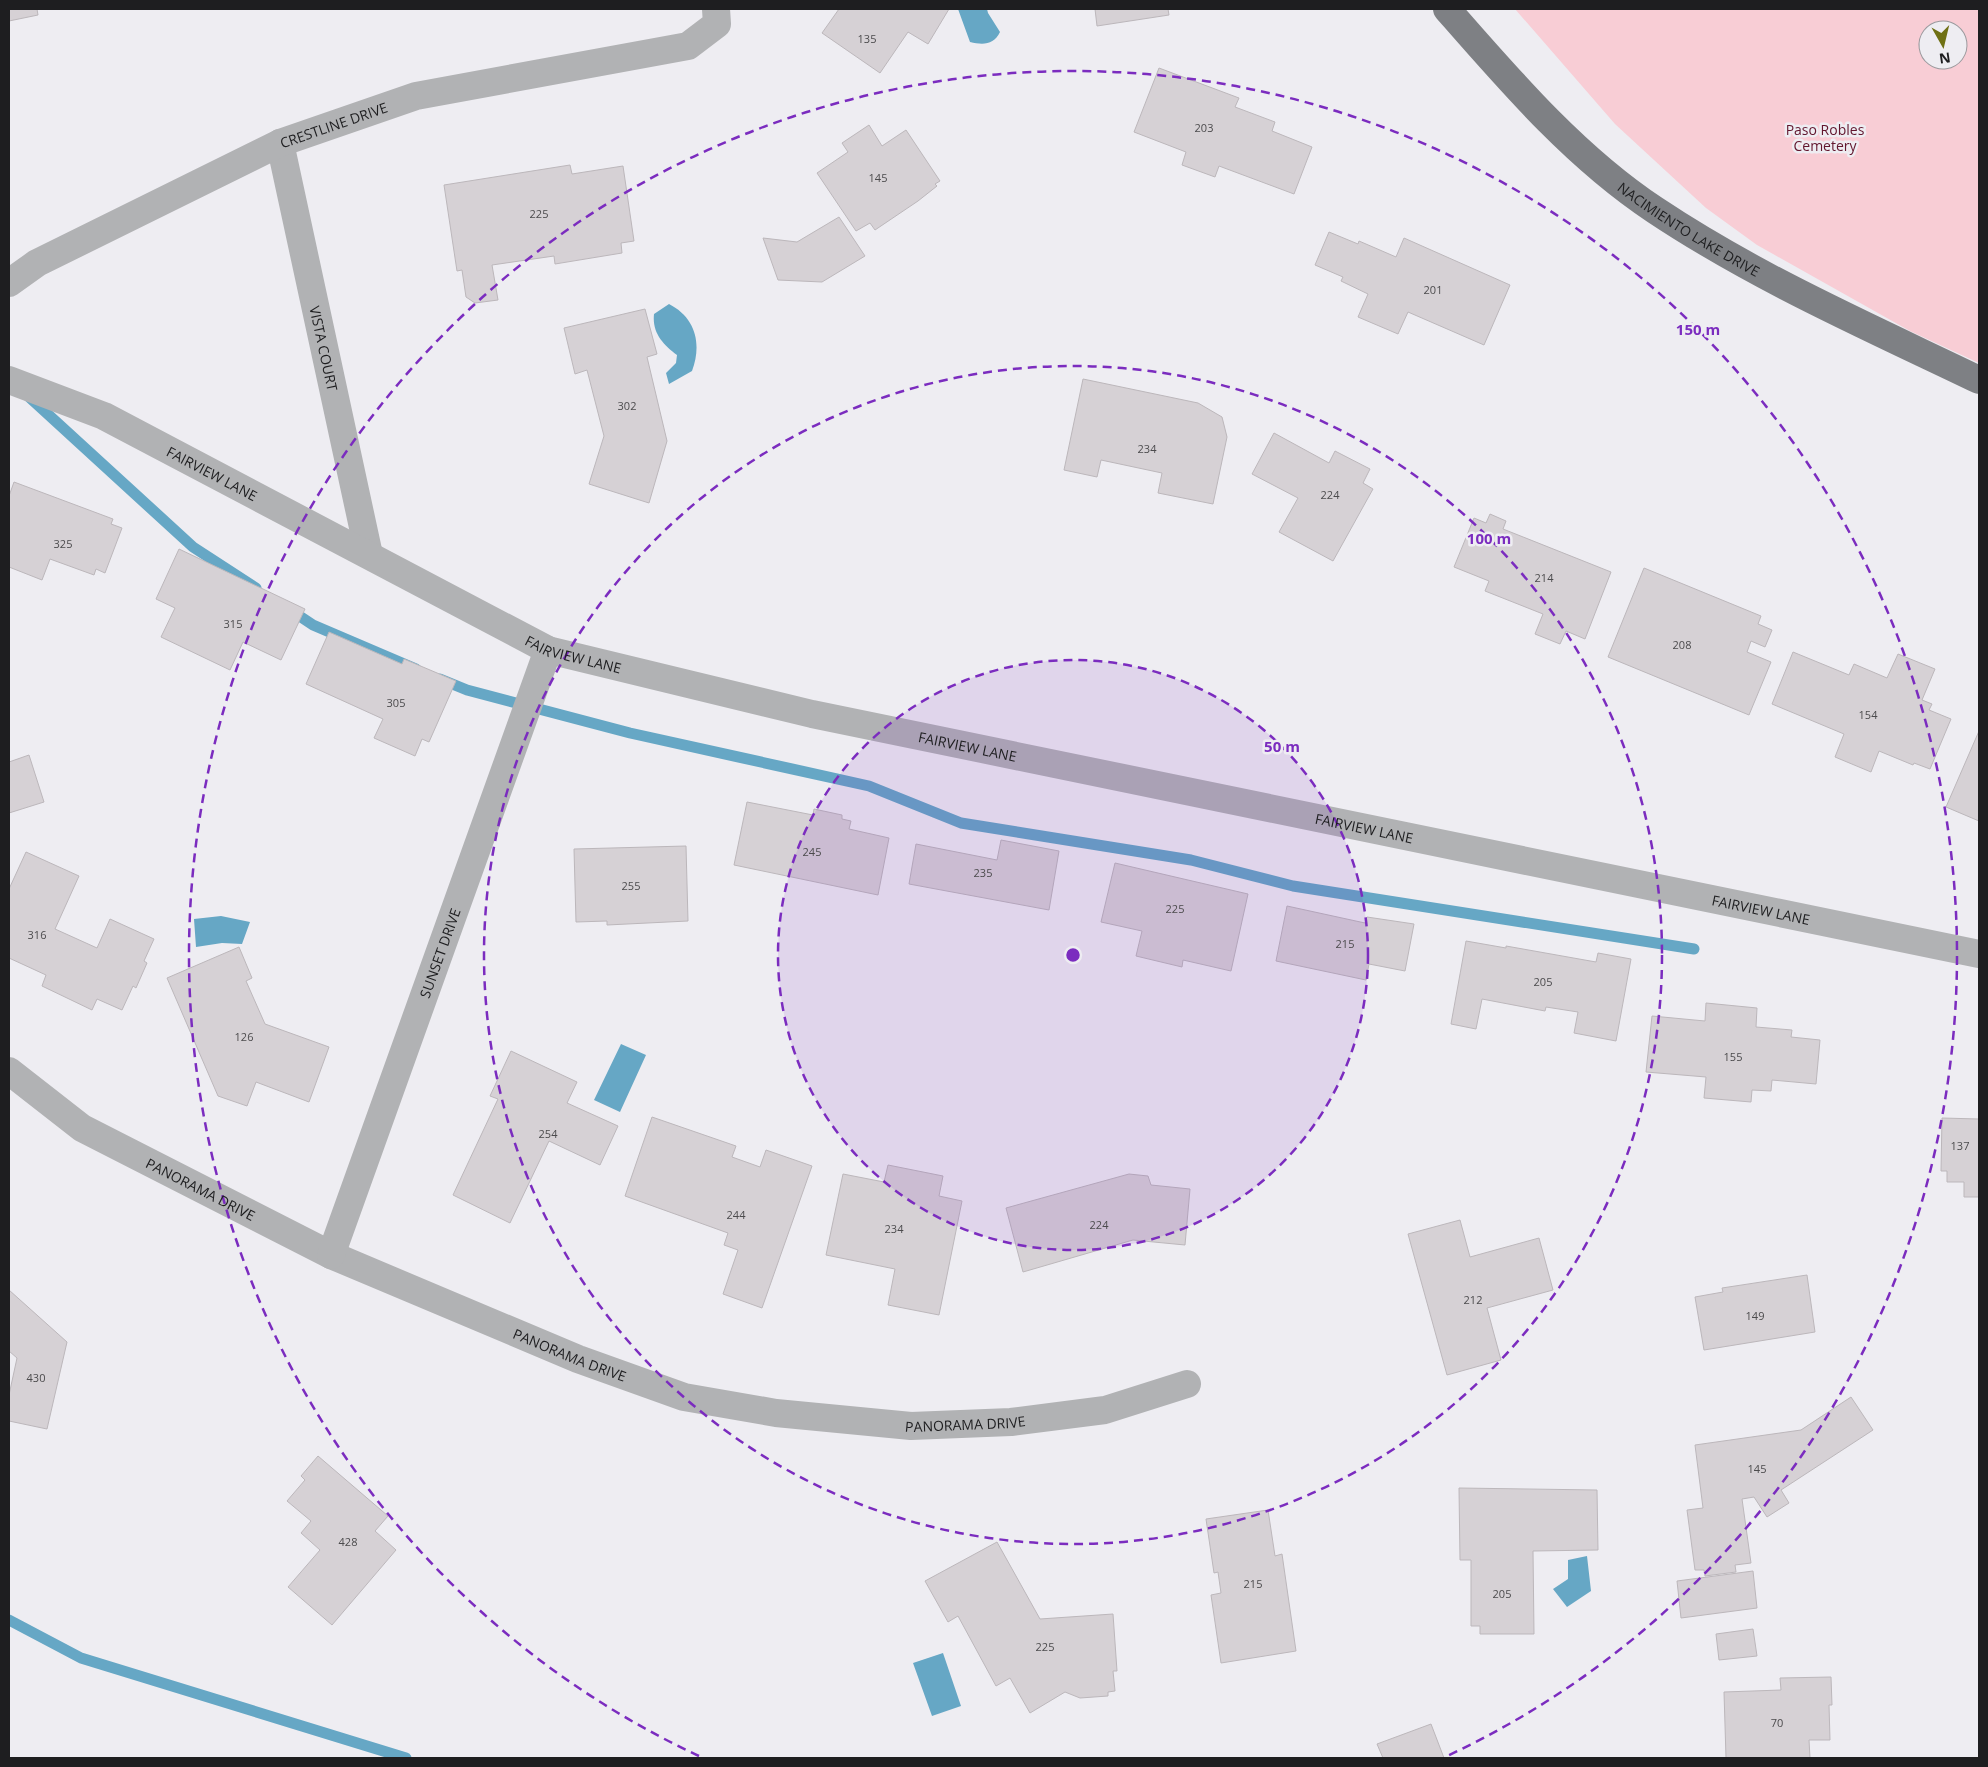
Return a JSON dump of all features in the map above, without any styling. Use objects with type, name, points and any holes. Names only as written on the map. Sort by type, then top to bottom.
[{"type":"main road","name":"NACIMIENTO LAKE DRIVE","points":[[1447,9],[1511,83],[1592,161],[1654,210],[1761,275],[1979,380]]},
{"type":"street","name":"CRESTLINE DRIVE","points":[[9,284],[37,263],[280,143],[416,96],[688,46],[717,24],[716,9]]},
{"type":"street","name":"VISTA COURT","points":[[280,143],[369,555]]},
{"type":"street","name":"FAIRVIEW LANE","points":[[9,380],[104,416],[548,650],[812,714],[1979,954]]},
{"type":"street","name":"SUNSET DRIVE","points":[[331,1255],[548,650]]},
{"type":"street","name":"PANORAMA DRIVE","points":[[9,1071],[82,1128],[331,1255],[578,1360],[684,1397],[776,1413],[911,1426],[1011,1422],[1105,1410],[1187,1384]]},
{"type":"green space","name":"Paso Robles Cemetery","points":[[1515,9],[1979,9],[1979,363],[1910,331],[1757,245],[1706,208],[1615,124]]},
{"type":"water","points":[[958,9],[987,9],[1000,32],[998,36],[988,43],[970,42]]},
{"type":"water","points":[[669,304],[678,310],[691,324],[696,342],[696,351],[692,371],[669,384],[666,373],[676,363],[677,355],[667,347],[657,332],[654,314]]},
{"type":"water","points":[[221,916],[250,922],[242,944],[222,943],[196,947],[194,919]]},
{"type":"water","points":[[621,1044],[646,1055],[620,1112],[594,1100]]},
{"type":"water","points":[[1587,1556],[1591,1591],[1567,1607],[1553,1589],[1568,1579],[1568,1560]]},
{"type":"water","points":[[943,1653],[961,1706],[932,1716],[913,1663]]},
{"type":"building","points":[[9,9],[37,9],[38,15],[9,21]]},
{"type":"building","points":[[839,9],[949,9],[928,44],[908,32],[880,73],[822,33]]},
{"type":"building","points":[[1095,9],[1168,9],[1169,15],[1097,26]]},
{"type":"building","points":[[1159,68],[1239,98],[1235,107],[1275,122],[1272,131],[1312,147],[1294,194],[1219,166],[1215,177],[1182,165],[1186,152],[1134,132]]},
{"type":"building","points":[[869,125],[882,146],[906,130],[940,181],[935,184],[937,186],[918,201],[875,230],[870,223],[856,231],[817,173],[848,152],[842,143]]},
{"type":"building","points":[[570,165],[572,174],[623,166],[634,241],[621,243],[622,253],[555,264],[554,256],[492,265],[498,300],[475,303],[466,297],[462,270],[457,271],[444,185]]},
{"type":"building","points":[[839,217],[865,256],[822,282],[778,280],[763,238],[797,242]]},
{"type":"building","points":[[1329,232],[1358,244],[1359,241],[1396,257],[1404,238],[1510,285],[1484,345],[1408,312],[1398,334],[1358,317],[1368,294],[1341,281],[1343,277],[1315,265]]},
{"type":"building","points":[[645,309],[657,354],[647,357],[667,441],[649,503],[589,484],[604,436],[587,370],[575,374],[564,328]]},
{"type":"building","points":[[1083,379],[1198,403],[1222,417],[1227,437],[1213,504],[1158,493],[1162,473],[1101,460],[1097,477],[1064,470]]},
{"type":"building","points":[[1274,433],[1329,463],[1335,451],[1370,469],[1363,483],[1373,489],[1333,561],[1279,532],[1298,498],[1252,474]]},
{"type":"building","points":[[14,482],[113,519],[111,524],[122,528],[105,573],[96,569],[94,575],[50,559],[42,580],[9,567],[9,496]]},
{"type":"building","points":[[1490,514],[1506,521],[1503,529],[1611,572],[1585,639],[1566,631],[1560,644],[1535,634],[1543,614],[1485,591],[1489,581],[1454,567],[1474,518],[1486,523]]},
{"type":"building","points":[[179,549],[305,609],[281,660],[243,642],[230,670],[161,637],[175,608],[156,599]]},
{"type":"building","points":[[1644,568],[1761,616],[1758,624],[1772,630],[1765,647],[1751,641],[1747,652],[1771,662],[1749,715],[1608,657]]},
{"type":"building","points":[[329,632],[402,664],[404,659],[456,681],[429,742],[422,739],[415,756],[374,738],[383,719],[306,684]]},
{"type":"building","points":[[1793,652],[1849,675],[1854,664],[1887,678],[1898,654],[1935,669],[1922,700],[1932,704],[1929,710],[1951,719],[1930,769],[1914,763],[1913,765],[1879,751],[1871,772],[1835,757],[1844,734],[1772,704]]},
{"type":"building","points":[[1979,731],[1979,821],[1946,807]]},
{"type":"building","points":[[29,755],[44,802],[9,813],[9,762]]},
{"type":"building","points":[[747,802],[813,815],[814,809],[842,815],[842,819],[851,821],[849,829],[889,838],[878,895],[734,865]]},
{"type":"building","points":[[1001,840],[1059,851],[1049,910],[909,884],[916,844],[997,860]]},
{"type":"building","points":[[686,846],[688,921],[607,925],[607,921],[576,922],[574,849]]},
{"type":"building","points":[[26,852],[79,876],[55,929],[97,948],[110,919],[154,939],[144,961],[147,963],[136,988],[133,986],[122,1010],[97,999],[92,1010],[42,986],[46,975],[9,958],[9,889]]},
{"type":"building","points":[[1115,863],[1248,894],[1231,971],[1183,960],[1182,967],[1136,956],[1142,931],[1101,922]]},
{"type":"building","points":[[1287,906],[1365,923],[1367,917],[1414,924],[1405,971],[1369,964],[1366,980],[1276,961]]},
{"type":"building","points":[[1466,941],[1596,962],[1598,953],[1631,959],[1616,1041],[1574,1033],[1578,1012],[1546,1007],[1545,1011],[1482,999],[1476,1029],[1451,1024]]},
{"type":"building","points":[[239,947],[252,978],[246,981],[265,1024],[329,1047],[309,1102],[256,1082],[247,1106],[218,1096],[167,978]]},
{"type":"building","points":[[1706,1003],[1757,1008],[1756,1027],[1792,1030],[1791,1037],[1820,1040],[1816,1084],[1772,1080],[1771,1091],[1752,1090],[1751,1102],[1704,1098],[1706,1077],[1646,1072],[1652,1016],[1705,1021]]},
{"type":"building","points":[[511,1051],[577,1082],[567,1103],[618,1126],[600,1165],[549,1141],[510,1223],[453,1195],[498,1099],[490,1096]]},
{"type":"building","points":[[652,1117],[736,1146],[732,1157],[760,1167],[766,1150],[812,1166],[762,1308],[723,1294],[738,1250],[724,1245],[728,1233],[625,1196]]},
{"type":"building","points":[[1942,1118],[1979,1119],[1979,1197],[1964,1197],[1964,1182],[1947,1182],[1947,1171],[1941,1171]]},
{"type":"building","points":[[888,1165],[943,1176],[939,1196],[962,1201],[939,1315],[888,1305],[895,1269],[826,1255],[843,1174],[884,1182]]},
{"type":"building","points":[[1129,1174],[1148,1176],[1151,1185],[1190,1189],[1185,1245],[1133,1240],[1023,1272],[1006,1208]]},
{"type":"building","points":[[1460,1220],[1470,1257],[1539,1238],[1553,1290],[1487,1308],[1501,1360],[1447,1375],[1408,1234]]},
{"type":"building","points":[[1807,1275],[1815,1332],[1704,1350],[1695,1297],[1723,1292],[1722,1288]]},
{"type":"building","points":[[9,1290],[67,1342],[47,1429],[9,1421],[9,1395],[17,1358],[9,1351]]},
{"type":"building","points":[[1851,1397],[1873,1430],[1781,1490],[1789,1503],[1767,1517],[1754,1497],[1742,1499],[1751,1563],[1735,1565],[1736,1572],[1705,1576],[1704,1570],[1695,1570],[1687,1510],[1703,1508],[1695,1445],[1801,1430]]},
{"type":"building","points":[[318,1456],[388,1516],[375,1531],[396,1550],[332,1625],[288,1587],[320,1550],[301,1533],[311,1521],[287,1501],[305,1480],[301,1476]]},
{"type":"building","points":[[1459,1488],[1597,1490],[1598,1550],[1533,1551],[1534,1634],[1480,1634],[1480,1626],[1471,1626],[1471,1560],[1460,1560]]},
{"type":"building","points":[[1268,1510],[1275,1556],[1282,1554],[1296,1651],[1221,1663],[1211,1595],[1221,1593],[1218,1572],[1214,1573],[1206,1519]]},
{"type":"building","points":[[997,1542],[1040,1619],[1113,1614],[1117,1671],[1113,1671],[1115,1691],[1108,1692],[1108,1696],[1080,1698],[1065,1692],[1030,1713],[1010,1678],[996,1686],[958,1616],[948,1622],[925,1581]]},
{"type":"building","points":[[1753,1571],[1757,1608],[1681,1618],[1677,1581]]},
{"type":"building","points":[[1753,1629],[1757,1656],[1719,1660],[1716,1634]]},
{"type":"building","points":[[1831,1677],[1832,1705],[1829,1705],[1830,1740],[1809,1740],[1810,1758],[1726,1758],[1724,1692],[1781,1690],[1780,1678]]},
{"type":"building","points":[[1431,1724],[1444,1758],[1383,1758],[1377,1744]]},
{"type":"waterway","points":[[28,396],[193,547],[256,588]]},
{"type":"waterway","points":[[289,609],[313,625],[416,669]]},
{"type":"waterway","points":[[440,679],[467,690],[630,733],[869,786],[961,823],[1191,860],[1293,886],[1694,949]]},
{"type":"waterway","points":[[9,1620],[81,1658],[406,1758]]}]
